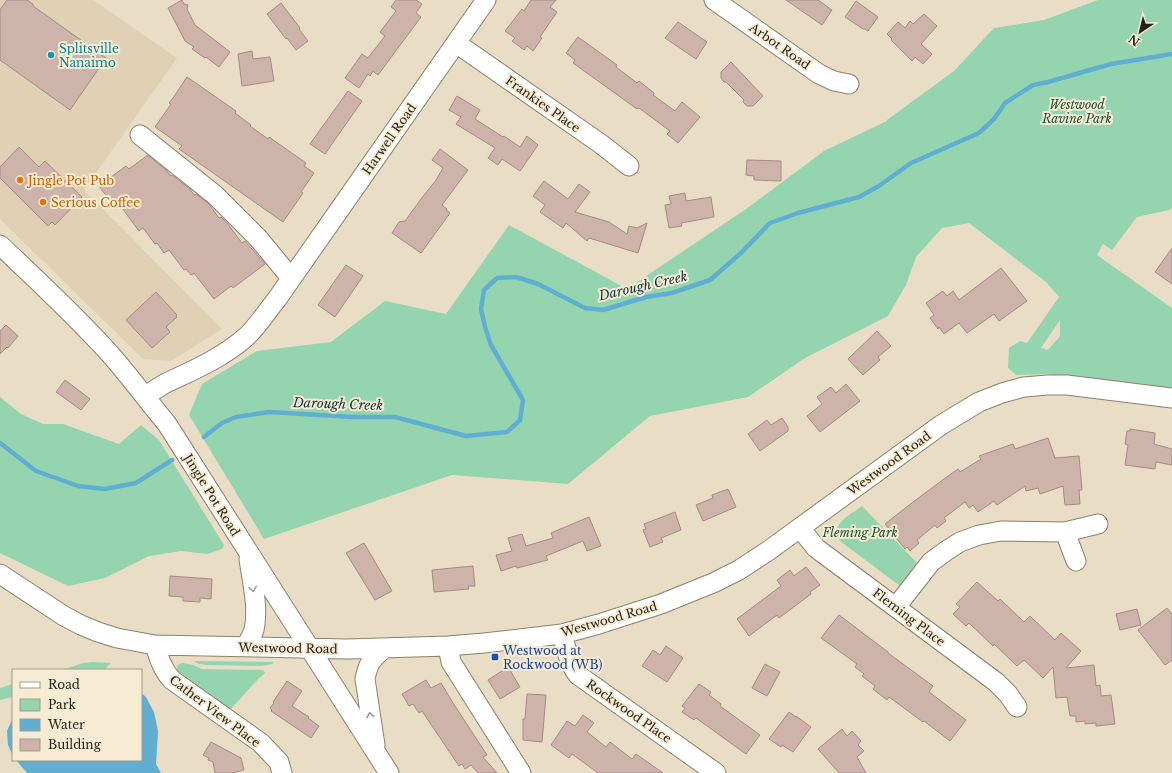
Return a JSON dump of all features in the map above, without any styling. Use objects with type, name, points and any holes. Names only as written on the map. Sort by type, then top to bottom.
[{"type":"street","name":"Harwell Road","points":[[145,396],[222,355],[240,342],[253,329],[278,299],[291,278],[486,0]]},
{"type":"street","name":"Arbot Road","points":[[714,0],[818,74],[834,81],[849,84]]},
{"type":"street","name":"Frankies Place","points":[[456,43],[601,144],[629,166]]},
{"type":"street","points":[[140,135],[215,195],[258,238],[291,278]]},
{"type":"street","name":"Jingle Pot Road","points":[[0,246],[110,354],[167,424],[389,773]]},
{"type":"street","name":"Westwood Road","points":[[0,574],[64,616],[81,625],[118,638],[155,645],[385,648],[448,646],[562,634],[629,615],[661,604],[713,583],[739,570],[768,551],[941,425],[979,402],[1002,393],[1024,387],[1067,385],[1172,398]]},
{"type":"street","points":[[896,608],[931,562],[960,542],[980,535],[1001,531],[1065,532],[1098,524]]},
{"type":"street","name":"Fleming Place","points":[[800,528],[816,548],[996,682],[1008,694],[1017,707]]},
{"type":"street","points":[[1065,532],[1076,561]]},
{"type":"street","points":[[246,647],[253,631],[256,617],[255,596],[247,550]]},
{"type":"street","name":"Rockwood Place","points":[[562,634],[570,662],[578,675],[716,773]]},
{"type":"street","name":"Cather View Place","points":[[155,645],[160,663],[166,674],[172,680],[261,743],[278,762],[282,773]]},
{"type":"street","points":[[448,646],[451,662],[521,773]]},
{"type":"street","points":[[377,754],[365,679],[367,669],[371,662],[377,654],[385,648]]},
{"type":"shaded area","points":[[0,0],[93,0],[177,58],[84,190],[222,329],[171,361],[143,359],[0,219]]},
{"type":"green space","name":"Westwood Ravine Park","points":[[1098,0],[1172,0],[1172,208],[1137,217],[1112,250],[1103,244],[1097,255],[1172,308],[1172,390],[1047,374],[1016,375],[1008,368],[1009,348],[1020,341],[1027,343],[1059,297],[1046,282],[969,223],[942,228],[916,257],[906,285],[888,316],[805,358],[748,397],[650,416],[568,484],[452,475],[264,539],[189,415],[202,384],[257,351],[331,342],[385,301],[446,314],[509,225],[627,289],[749,207],[824,151],[887,121],[954,71],[994,28],[1044,20]],"holes":[[[1060,320],[1060,336],[1048,350],[1041,348]]]},
{"type":"green space","points":[[0,397],[21,414],[43,424],[63,424],[119,444],[141,425],[159,440],[224,545],[222,549],[207,554],[181,551],[149,556],[105,578],[68,586],[0,553]]},
{"type":"green space","name":"Fleming Park","points":[[862,506],[917,563],[900,586],[840,541],[837,535],[837,530],[842,520]]},
{"type":"green space","points":[[195,661],[273,662],[273,664],[262,666],[207,665],[199,664]]},
{"type":"green space","points":[[83,663],[111,663],[105,669],[65,669]]},
{"type":"green space","points":[[183,663],[202,669],[263,670],[265,673],[230,710],[175,670],[178,668],[177,666],[179,664]]},
{"type":"green space","points":[[12,684],[12,697],[0,700],[0,688]]},
{"type":"water","points":[[142,694],[146,697],[154,712],[158,731],[156,764],[161,773],[27,773],[17,761],[142,761]]},
{"type":"water","points":[[12,720],[12,754],[8,745],[7,731]]},
{"type":"building","name":"Splitsville Nanaimo","points":[[7,0],[27,0],[33,4],[33,6],[106,58],[70,110],[0,60],[0,10]]},
{"type":"building","points":[[182,0],[184,4],[188,5],[187,9],[195,25],[230,52],[219,67],[192,49],[194,47],[185,41],[168,8]]},
{"type":"building","points":[[396,0],[416,0],[422,4],[416,13],[421,17],[378,75],[373,71],[370,76],[368,74],[359,88],[345,78],[362,54],[368,58],[385,36],[380,32],[396,11],[391,7]]},
{"type":"building","points":[[531,0],[556,0],[550,7],[557,12],[540,37],[542,38],[533,51],[527,46],[524,50],[512,41],[515,38],[505,31],[522,9],[524,11]]},
{"type":"building","points":[[786,0],[818,0],[832,10],[822,25]]},
{"type":"building","points":[[856,1],[878,17],[868,31],[845,17]]},
{"type":"building","points":[[281,3],[308,41],[296,50],[267,14]]},
{"type":"building","points":[[924,14],[937,26],[921,44],[932,54],[923,64],[915,57],[912,61],[887,34],[898,22],[905,28],[910,21],[913,24]]},
{"type":"building","points":[[678,22],[707,42],[696,59],[665,38]]},
{"type":"building","points":[[578,37],[617,65],[616,67],[637,83],[639,81],[654,93],[653,95],[675,111],[682,102],[700,117],[678,143],[667,134],[670,131],[573,63],[575,60],[566,53]]},
{"type":"building","points":[[252,51],[253,59],[270,57],[274,81],[242,86],[238,54]]},
{"type":"building","points":[[731,62],[763,96],[753,106],[747,106],[743,102],[744,100],[721,78],[721,72]]},
{"type":"building","points":[[187,77],[236,111],[235,113],[251,125],[250,126],[268,139],[269,137],[306,163],[304,166],[314,173],[301,192],[303,193],[283,222],[179,149],[182,146],[155,127]]},
{"type":"building","points":[[348,91],[362,101],[325,154],[310,144]]},
{"type":"building","points":[[457,96],[480,110],[475,119],[503,137],[504,136],[520,147],[527,136],[538,145],[520,171],[502,159],[498,165],[488,158],[495,148],[456,124],[461,117],[449,110]]},
{"type":"building","points":[[19,147],[39,167],[45,161],[82,197],[55,225],[52,222],[48,226],[0,178],[0,167]]},
{"type":"building","points":[[440,149],[468,170],[442,205],[450,213],[421,253],[392,233],[399,222],[405,221],[436,180],[443,168],[432,160]]},
{"type":"building","points":[[148,155],[171,176],[172,175],[190,189],[194,195],[196,194],[208,203],[219,218],[221,217],[227,223],[242,243],[245,241],[265,264],[233,288],[231,286],[214,299],[194,273],[191,275],[186,269],[184,270],[169,250],[164,253],[143,228],[139,231],[119,204],[116,206],[99,186],[126,166],[129,169]]},
{"type":"building","points":[[747,160],[781,161],[781,181],[754,180],[754,176],[746,175]]},
{"type":"building","points":[[544,181],[568,199],[579,184],[590,192],[575,212],[609,222],[627,234],[629,226],[637,228],[647,223],[638,253],[589,238],[587,241],[566,223],[563,228],[540,212],[545,205],[533,196]]},
{"type":"building","points":[[685,193],[686,201],[711,197],[714,217],[681,223],[682,226],[669,228],[665,205],[671,204],[669,196]]},
{"type":"building","points":[[1172,248],[1172,284],[1155,272]]},
{"type":"building","points":[[346,265],[363,276],[335,317],[318,305]]},
{"type":"building","points":[[1001,268],[1027,301],[999,321],[994,314],[967,333],[959,323],[944,334],[939,327],[938,329],[930,318],[934,315],[926,303],[943,291],[947,296],[953,291],[959,300]]},
{"type":"building","points":[[156,292],[177,315],[177,317],[166,327],[170,332],[152,348],[126,320]]},
{"type":"building","points":[[6,325],[18,336],[8,348],[7,347],[0,354],[0,331]]},
{"type":"building","points":[[877,331],[891,346],[878,357],[880,360],[863,375],[848,359]]},
{"type":"building","points":[[65,380],[90,399],[81,410],[56,392]]},
{"type":"building","points":[[846,384],[860,401],[820,432],[807,416],[822,404],[817,397],[831,387],[836,393]]},
{"type":"building","points":[[782,418],[788,427],[788,431],[760,451],[748,434],[767,420],[771,425]]},
{"type":"building","points":[[1130,429],[1155,433],[1154,444],[1172,449],[1172,465],[1156,462],[1155,469],[1125,465],[1128,445],[1125,444],[1127,431],[1130,431]]},
{"type":"building","points":[[1048,438],[1055,458],[1079,456],[1082,490],[1079,490],[1080,504],[1065,505],[1063,486],[1040,494],[1038,488],[1026,491],[1025,486],[997,505],[994,501],[978,512],[973,505],[969,508],[965,502],[944,518],[946,521],[937,528],[935,525],[917,540],[919,543],[910,551],[907,547],[905,549],[885,524],[958,469],[960,472],[981,459],[979,456],[1013,444],[1015,449]]},
{"type":"building","points":[[728,489],[736,507],[703,521],[696,505],[713,498],[712,495]]},
{"type":"building","points":[[675,512],[681,530],[661,538],[663,542],[650,547],[643,530],[646,529],[644,524]]},
{"type":"building","points":[[589,517],[601,546],[587,551],[583,541],[546,556],[548,560],[517,568],[516,566],[501,571],[496,555],[512,551],[508,538],[522,534],[526,546],[553,538],[551,533]]},
{"type":"building","points":[[364,543],[392,591],[375,600],[346,553]]},
{"type":"building","points":[[473,566],[475,586],[468,586],[469,589],[434,592],[432,570]]},
{"type":"building","points":[[806,567],[820,585],[810,592],[811,594],[779,618],[777,615],[749,636],[737,619],[781,586],[777,580],[790,570],[794,576]]},
{"type":"building","points":[[170,576],[212,579],[211,599],[200,598],[200,602],[183,601],[183,597],[169,596]]},
{"type":"building","points":[[977,582],[998,601],[1000,599],[1024,622],[1030,616],[1055,640],[1061,633],[1081,651],[1066,668],[1094,665],[1096,686],[1100,685],[1101,696],[1111,695],[1115,724],[1096,726],[1096,723],[1085,724],[1085,721],[1076,722],[1076,716],[1070,716],[1067,697],[1056,698],[1053,667],[1043,678],[1024,660],[1017,666],[969,623],[966,626],[953,614],[960,607],[956,604]]},
{"type":"building","points":[[1167,608],[1172,614],[1172,660],[1165,665],[1138,630]]},
{"type":"building","points":[[1137,609],[1141,625],[1120,630],[1116,614]]},
{"type":"building","points":[[839,615],[933,686],[929,692],[966,720],[950,741],[889,697],[887,700],[873,689],[875,686],[862,676],[864,674],[855,667],[857,664],[821,638]]},
{"type":"building","points":[[666,646],[683,658],[667,682],[642,666],[653,650],[660,655]]},
{"type":"building","points":[[765,664],[780,672],[767,696],[752,688]]},
{"type":"building","points":[[508,667],[520,687],[500,699],[488,680]]},
{"type":"building","points":[[426,680],[431,688],[441,683],[487,755],[483,757],[497,773],[478,773],[471,765],[465,769],[462,764],[459,766],[422,711],[419,713],[413,704],[409,706],[402,694]]},
{"type":"building","points":[[287,681],[302,691],[292,706],[309,717],[308,718],[319,726],[311,738],[271,711],[272,710],[270,708],[274,703],[273,702]]},
{"type":"building","points":[[699,684],[711,692],[709,695],[721,704],[720,706],[760,735],[746,754],[696,718],[694,720],[682,712],[685,708],[682,706]]},
{"type":"building","points":[[527,694],[546,695],[542,742],[523,740],[523,719],[525,719]]},
{"type":"building","points":[[789,712],[811,727],[793,752],[782,745],[781,747],[769,739]]},
{"type":"building","points":[[583,715],[594,723],[587,732],[606,747],[610,742],[632,759],[636,754],[663,773],[598,773],[572,754],[569,758],[551,745],[567,721],[575,726]]},
{"type":"building","points":[[842,729],[847,736],[852,731],[861,741],[858,745],[864,751],[857,757],[866,773],[839,773],[818,749]]},
{"type":"building","points":[[211,742],[241,758],[244,770],[232,773],[215,773],[213,762],[208,760],[209,758],[203,755]]},
{"type":"waterway","name":"Darough Creek","points":[[204,437],[222,423],[236,417],[269,412],[353,417],[395,417],[466,436],[507,432],[520,420],[523,400],[491,345],[481,309],[484,290],[497,278],[516,277],[538,284],[585,308],[603,310],[646,297],[672,293],[710,280],[741,253],[770,223],[798,213],[859,197],[879,186],[911,163],[979,133],[994,119],[1005,103],[1033,85],[1111,64],[1172,54]]},
{"type":"waterway","name":"Darough Creek","points":[[0,443],[36,471],[78,486],[105,489],[136,483],[172,460]]},
{"type":"place","name":"Splitsville Nanaimo","points":[[51,55]]},
{"type":"place","name":"Jingle Pot Pub","points":[[20,180]]},
{"type":"place","name":"Serious Coffee","points":[[43,202]]},
{"type":"place","name":"Westwood at Rockwood (WB)","points":[[495,657]]}]
